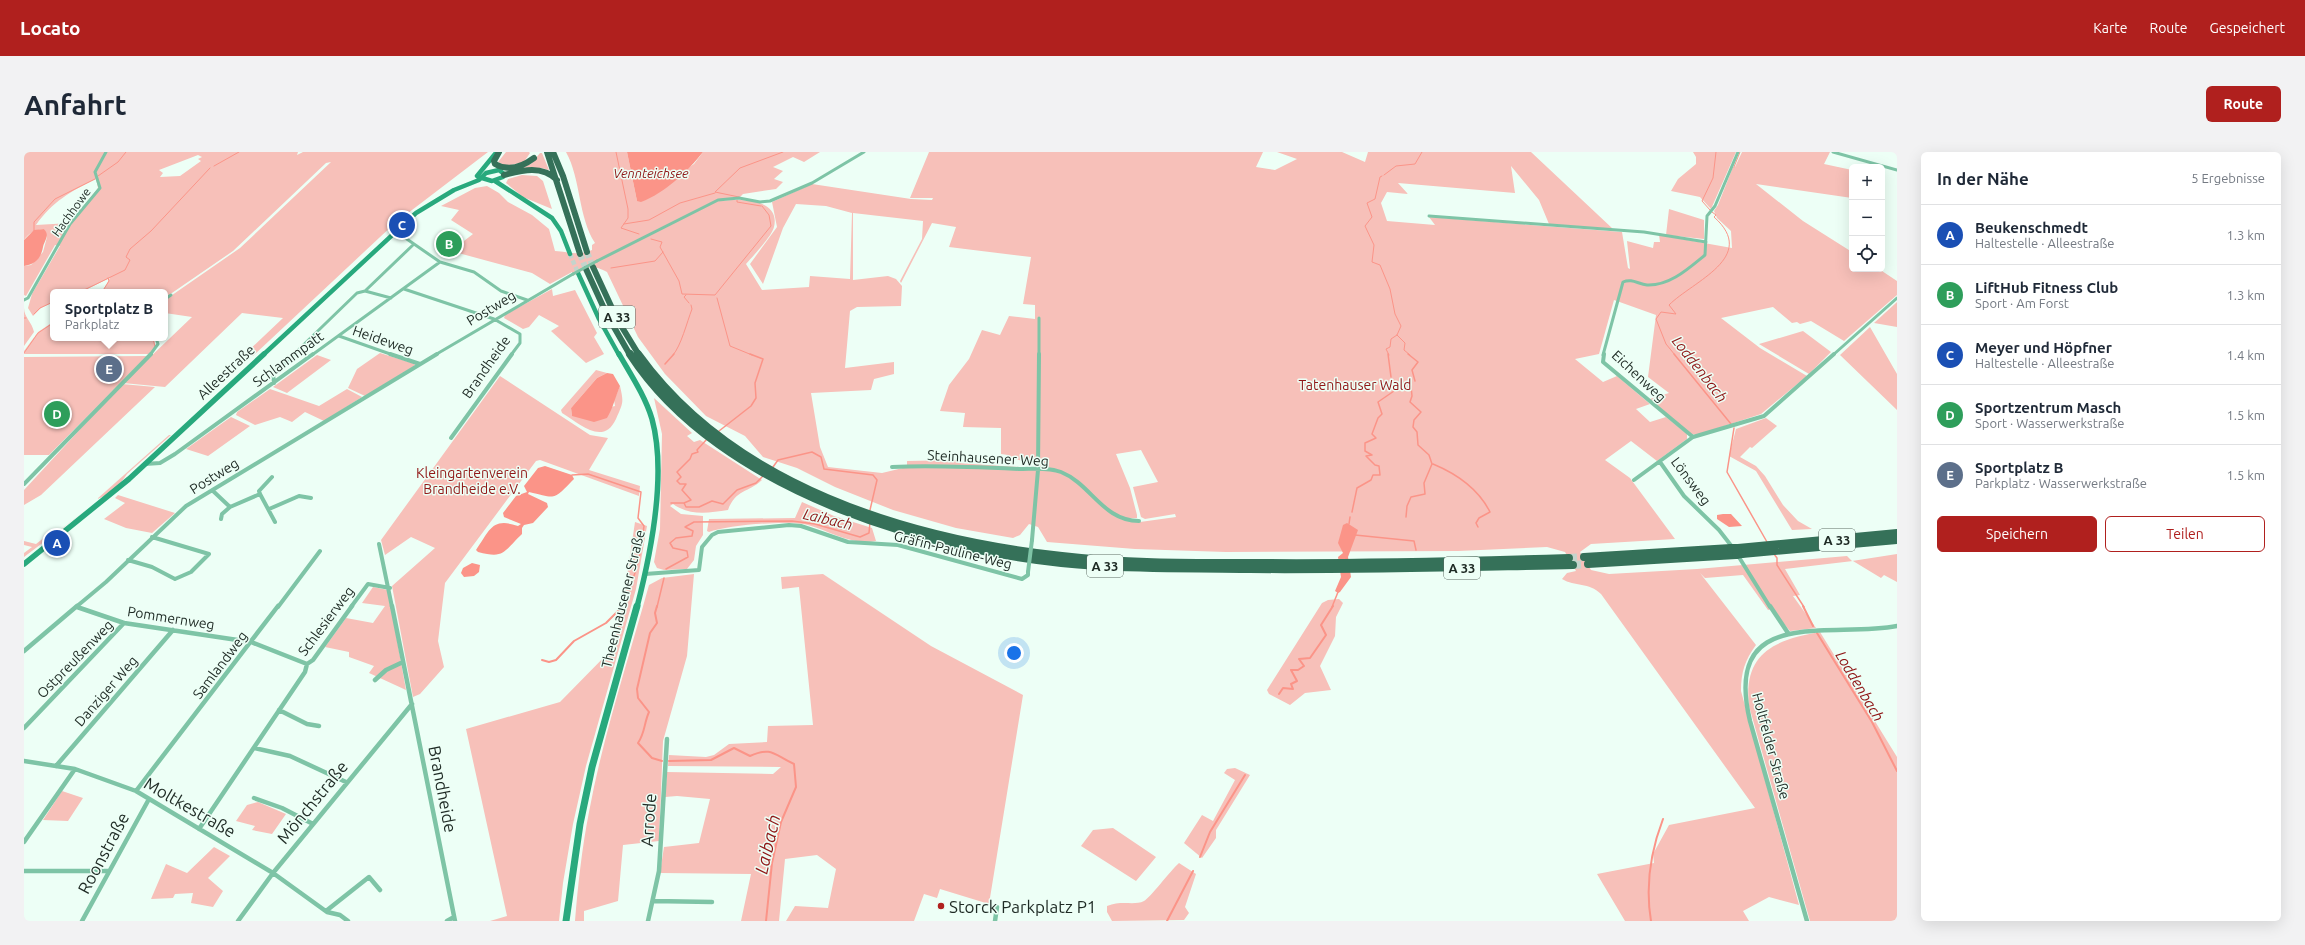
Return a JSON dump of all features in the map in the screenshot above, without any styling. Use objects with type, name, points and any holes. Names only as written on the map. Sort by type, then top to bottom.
[{"type":"highway","points":[[546,152],[584,253],[564,176],[553,152]]},
{"type":"highway","points":[[497,153],[494,161],[495,164],[504,168],[516,168],[535,155]]},
{"type":"highway","points":[[501,177],[525,166],[535,155]]},
{"type":"highway","points":[[501,177],[538,170],[550,173],[558,182]]},
{"type":"highway","name":"A 33","points":[[592,265],[607,314],[640,368],[666,399],[707,432],[761,468],[806,495],[924,537],[972,549],[1059,562],[1150,568],[1351,567],[1571,561]]},
{"type":"highway","name":"A 33","points":[[1778,548],[1897,533]]},
{"type":"highway","name":"A 33","points":[[1586,560],[1897,540]]},
{"type":"main road","points":[[484,179],[489,172],[491,162],[497,153]]},
{"type":"main road","points":[[454,190],[475,179],[497,153]]},
{"type":"main road","points":[[491,162],[508,190],[548,212],[557,221],[563,230],[570,254]]},
{"type":"main road","points":[[489,172],[495,170]]},
{"type":"main road","points":[[484,179],[501,177]]},
{"type":"main road","name":"Alleestraße","points":[[24,564],[112,495],[392,233],[423,208],[454,190],[484,179]]},
{"type":"main road","name":"Alleestraße","points":[[444,196],[484,179]]},
{"type":"main road","name":"Theenhausener Straße","points":[[566,921],[578,832],[592,766],[645,574],[650,548],[656,498],[656,432],[643,394],[606,333],[575,273]]},
{"type":"street","name":"Hachhowe","points":[[24,300],[28,298],[70,224],[100,188],[95,172],[106,152]]},
{"type":"street","name":"Postweg","points":[[24,651],[77,607],[186,506],[494,319],[575,273],[718,200],[739,198],[760,202],[770,201],[812,183],[864,152]]},
{"type":"street","name":"Eichenweg","points":[[1692,437],[1603,362],[1602,357],[1623,282],[1630,280],[1649,285],[1677,277],[1705,255],[1707,216],[1715,206],[1738,152]]},
{"type":"street","points":[[1833,152],[1897,170]]},
{"type":"street","points":[[1429,216],[1644,232],[1706,242]]},
{"type":"street","points":[[392,233],[401,235],[440,262],[474,272],[501,291],[527,300]]},
{"type":"street","points":[[365,291],[414,244]]},
{"type":"street","name":"Schlammpatt","points":[[145,464],[153,465],[168,459],[440,262]]},
{"type":"street","points":[[404,289],[494,319]]},
{"type":"street","points":[[274,383],[273,374],[357,293],[365,291],[391,298]]},
{"type":"street","name":"Lönsweg","points":[[1788,633],[1767,604],[1748,569],[1723,534],[1684,496],[1660,462],[1692,437],[1764,416],[1897,298]]},
{"type":"street","name":"Gräfin-Pauline-Weg","points":[[645,574],[699,570],[704,542],[708,537],[718,532],[789,525],[806,527],[856,543],[898,545],[987,568],[1002,575],[1022,578],[1028,575],[1038,470],[1039,318]]},
{"type":"street","name":"Brandheide","points":[[451,438],[520,343],[520,334],[494,319]]},
{"type":"street","name":"Heideweg","points":[[339,336],[420,364]]},
{"type":"street","points":[[24,484],[154,351],[158,344],[157,341]]},
{"type":"street","points":[[1634,480],[1660,462]]},
{"type":"street","name":"Steinhausener Weg","points":[[892,467],[931,465],[1038,470],[1062,473],[1076,482],[1111,513],[1133,522],[1139,521]]},
{"type":"street","points":[[272,477],[259,491],[274,522]]},
{"type":"street","points":[[212,490],[230,507]]},
{"type":"street","points":[[221,519],[222,514],[230,507],[260,494]]},
{"type":"street","points":[[268,509],[299,496],[311,498]]},
{"type":"street","points":[[128,560],[152,567],[176,579],[191,572],[209,554],[152,537]]},
{"type":"street","name":"Brandheide","points":[[379,544],[390,588],[454,919]]},
{"type":"street","name":"Samlandweg","points":[[136,791],[320,551]]},
{"type":"street","name":"Schlesierweg","points":[[198,829],[305,672],[306,664],[313,660],[368,584],[390,588]]},
{"type":"street","name":"Pommernweg","points":[[77,607],[124,623],[251,642],[306,664]]},
{"type":"street","name":"Ostpreußenweg","points":[[24,728],[124,623]]},
{"type":"street","name":"Holtfelder Straße","points":[[1807,921],[1744,690],[1745,676],[1752,657],[1759,649],[1772,640],[1788,633],[1813,630],[1866,631],[1897,626]]},
{"type":"street","name":"Danziger Weg","points":[[56,766],[173,630]]},
{"type":"street","points":[[375,680],[386,670],[404,662]]},
{"type":"street","name":"Mönchstraße","points":[[238,921],[273,873],[346,782],[412,704]]},
{"type":"street","points":[[279,710],[308,724],[319,726]]},
{"type":"street","name":"Arrode","points":[[648,921],[659,871],[667,739]]},
{"type":"street","points":[[254,748],[290,756],[346,782]]},
{"type":"street","name":"Moltkestraße","points":[[24,761],[74,769],[136,791],[273,873],[326,911],[340,915],[348,921]]},
{"type":"street","points":[[24,842],[74,769]]},
{"type":"street","points":[[254,798],[282,808],[313,824]]},
{"type":"street","name":"Roonstraße","points":[[82,921],[150,799]]},
{"type":"street","points":[[24,871],[109,871]]},
{"type":"street","points":[[326,911],[369,877],[380,890]]},
{"type":"street","points":[[653,901],[712,902]]},
{"type":"street","points":[[995,921],[997,907]]},
{"type":"street","points":[[447,921],[454,919]]},
{"type":"green space","points":[[24,152],[298,152],[297,155],[303,152],[488,152],[395,223],[253,356],[244,355],[283,318],[242,313],[165,387],[123,383],[192,317],[168,313],[168,298],[240,248],[331,162],[326,163],[233,251],[169,295],[168,289],[104,289],[110,278],[87,289],[50,289],[50,304],[41,308],[33,316],[28,308],[32,294],[60,246],[55,245],[26,296],[24,295],[24,266],[31,265],[43,252],[47,237],[44,229],[37,230],[28,235],[24,240]],"holes":[[[198,155],[202,157],[198,159],[201,161],[180,176],[160,177],[163,173],[159,170]],[[96,179],[98,188],[70,223],[36,225],[55,204],[78,188]]]},
{"type":"green space","points":[[506,152],[530,153],[524,162],[506,166],[498,162]]},
{"type":"green space","name":"Tatenhauser Wald","points":[[566,152],[627,152],[637,201],[694,164],[703,152],[820,152],[804,162],[793,157],[773,167],[783,171],[774,179],[783,182],[776,189],[743,194],[740,197],[720,201],[746,200],[764,205],[771,210],[774,217],[773,231],[746,264],[762,290],[809,287],[810,276],[850,279],[852,213],[826,206],[796,204],[783,228],[763,284],[750,264],[777,227],[772,202],[812,184],[911,199],[932,200],[933,198],[910,198],[929,152],[1263,152],[1256,167],[1275,170],[1297,159],[1277,152],[1342,152],[1365,162],[1368,152],[1531,152],[1613,229],[1549,224],[1539,200],[1511,166],[1515,193],[1398,183],[1408,194],[1387,192],[1381,203],[1387,221],[1435,225],[1429,217],[1622,232],[1628,268],[1630,269],[1627,241],[1653,248],[1654,242],[1660,242],[1659,235],[1732,248],[1731,231],[1717,218],[1714,211],[1718,205],[1733,167],[1735,167],[1742,152],[1830,152],[1824,164],[1849,169],[1849,198],[1756,184],[1803,221],[1849,250],[1849,272],[1884,272],[1897,281],[1897,295],[1844,341],[1811,321],[1800,324],[1797,322],[1792,323],[1773,307],[1721,318],[1760,348],[1807,376],[1761,414],[1697,435],[1691,434],[1650,399],[1669,393],[1648,377],[1656,315],[1614,300],[1599,354],[1575,359],[1603,382],[1617,376],[1650,404],[1636,409],[1650,422],[1666,417],[1687,434],[1687,439],[1657,461],[1631,441],[1605,460],[1630,478],[1675,539],[1591,544],[1580,552],[1591,570],[1609,574],[1697,569],[1847,556],[1852,561],[1897,554],[1897,582],[1884,575],[1881,578],[1853,561],[1785,569],[1800,595],[1793,596],[1816,628],[1790,631],[1772,609],[1768,610],[1743,575],[1705,578],[1700,573],[1756,645],[1744,666],[1741,691],[1799,905],[1769,897],[1743,911],[1749,921],[1625,921],[1597,874],[1654,863],[1653,854],[1669,825],[1755,808],[1601,594],[1587,586],[1562,579],[1567,573],[1576,571],[1565,552],[1547,547],[1458,551],[1226,552],[1135,549],[1047,542],[1038,527],[1029,524],[1020,535],[1013,538],[956,528],[893,510],[835,487],[797,468],[763,457],[745,436],[706,416],[665,374],[638,337],[607,272],[593,267],[583,270],[573,276],[572,272],[550,284],[532,273],[451,251],[473,234],[451,220],[459,210],[441,206],[475,188],[487,186],[499,193],[508,202],[532,215],[549,229],[555,251],[583,253],[592,250],[592,245],[595,243],[585,222],[574,174]],"holes":[[[853,213],[923,221],[922,239],[900,281],[901,283],[932,223],[956,227],[949,247],[1031,257],[1023,304],[1035,305],[1035,319],[1009,316],[1000,335],[982,330],[969,359],[949,385],[940,411],[965,413],[963,427],[1001,428],[1001,454],[1008,455],[1008,458],[1035,463],[1035,468],[958,463],[958,460],[907,461],[907,467],[882,473],[828,467],[820,447],[811,393],[871,390],[874,379],[894,374],[894,362],[845,368],[850,311],[857,307],[901,306],[902,286],[896,279],[888,276],[853,280]],[[1141,450],[1158,482],[1133,487],[1141,517],[1145,519],[1175,514],[1176,517],[1140,522],[1121,519],[1137,518],[1137,515],[1130,488],[1116,454]]]},
{"type":"green space","points":[[1693,152],[1736,152],[1711,209],[1700,197],[1671,191],[1678,179],[1696,164],[1696,157]]},
{"type":"green space","points":[[540,153],[542,153],[549,170],[541,168],[518,170],[531,164]]},
{"type":"green space","points":[[522,175],[537,176],[543,181],[552,209],[523,197],[506,183],[508,179]]},
{"type":"green space","points":[[1669,209],[1704,220],[1704,239],[1666,235]]},
{"type":"green space","points":[[552,289],[553,296],[575,290],[597,333],[594,337],[604,354],[586,363],[551,331],[559,326],[539,315],[529,327],[523,329],[504,318],[505,315]]},
{"type":"green space","points":[[1897,302],[1897,327],[1874,323]]},
{"type":"green space","points":[[24,311],[32,325],[34,332],[24,346]]},
{"type":"green space","points":[[50,324],[50,341],[154,341],[155,348],[149,354],[24,354],[24,351],[38,332]]},
{"type":"green space","points":[[1870,327],[1897,374],[1897,410],[1840,355]]},
{"type":"green space","points":[[1803,331],[1831,352],[1809,374],[1759,344]]},
{"type":"green space","points":[[380,353],[415,364],[365,396],[348,388],[357,369]]},
{"type":"green space","points":[[317,355],[331,360],[287,393],[273,387]]},
{"type":"green space","points":[[147,356],[49,455],[24,455],[24,357]]},
{"type":"green space","points":[[596,370],[607,373],[597,378],[571,408],[572,416],[615,406],[614,400],[620,386],[622,403],[616,419],[611,427],[604,431],[598,432],[583,427],[562,413],[561,410]]},
{"type":"green space","name":"Kleingartenverein Brandheide e.V.","points":[[500,376],[590,435],[608,438],[589,470],[640,486],[639,496],[540,460],[536,461],[445,583],[438,641],[444,667],[420,694],[413,697],[392,586],[435,548],[411,537],[385,555],[381,540]]},
{"type":"green space","points":[[122,384],[155,387],[41,495],[24,505],[24,490]]},
{"type":"green space","points":[[270,389],[319,406],[347,389],[362,397],[324,421],[305,412],[292,422],[280,417],[255,425],[236,415],[237,412]]},
{"type":"green space","points":[[654,398],[692,433],[687,436],[694,442],[700,440],[762,480],[735,498],[728,510],[699,513],[679,508],[673,504],[670,506],[681,514],[703,516],[703,535],[696,546],[694,560],[687,569],[664,570],[657,568],[654,562],[660,529],[662,434]]},
{"type":"green space","points":[[231,417],[250,426],[208,456],[186,449]]},
{"type":"green space","points":[[1766,418],[1777,426],[1752,448],[1750,447],[1740,457],[1756,466],[1765,476],[1783,505],[1798,521],[1812,529],[1792,530],[1756,471],[1729,456],[1736,429]]},
{"type":"green space","points":[[169,435],[171,435],[127,474],[114,489],[97,499]]},
{"type":"green space","points":[[118,495],[175,513],[152,533],[126,528],[104,519],[125,503],[115,498]]},
{"type":"green space","points":[[98,501],[60,530],[59,530]]},
{"type":"green space","points":[[802,502],[834,516],[872,528],[876,541],[867,542],[850,540],[808,525],[787,523],[758,524],[730,527],[709,532],[707,531],[709,519],[795,518]]},
{"type":"green space","points":[[635,522],[647,526],[636,589],[586,766],[573,824],[563,883],[559,921],[490,921],[507,916],[466,729],[560,702],[612,649],[622,610]]},
{"type":"green space","points":[[59,530],[24,557],[24,553],[32,547],[24,545],[24,541],[36,544],[50,533]]},
{"type":"green space","points":[[694,574],[687,656],[663,741],[659,841],[623,845],[618,901],[584,911],[584,921],[575,921],[582,853],[601,755],[649,585],[662,578]]},
{"type":"green space","points":[[823,574],[931,646],[1023,695],[989,904],[940,889],[937,898],[924,894],[914,921],[786,921],[795,906],[828,908],[836,869],[817,855],[785,859],[779,921],[741,921],[751,874],[660,873],[664,847],[699,843],[710,799],[677,796],[665,797],[667,772],[773,774],[781,767],[668,766],[669,755],[706,757],[714,755],[729,744],[767,742],[768,726],[813,725],[799,587],[782,589],[781,577]]},
{"type":"green space","points":[[373,587],[388,590],[406,690],[369,673],[374,666],[349,657],[349,652],[325,647],[346,618],[373,623],[385,606],[362,603]]},
{"type":"green space","points":[[1339,599],[1343,603],[1336,617],[1335,636],[1320,666],[1331,690],[1305,693],[1290,705],[1269,694],[1267,690],[1322,603],[1328,600]]},
{"type":"green space","points":[[1820,632],[1897,757],[1897,921],[1810,921],[1749,706],[1748,688],[1751,673],[1757,661],[1765,652],[1789,639]]},
{"type":"green space","points":[[1235,768],[1250,775],[1216,830],[1216,838],[1202,858],[1184,843],[1202,815],[1213,821],[1235,780],[1224,773],[1227,769]]},
{"type":"green space","points":[[62,791],[83,798],[68,821],[43,820]]},
{"type":"green space","points":[[258,802],[286,814],[272,834],[252,830],[255,826],[236,821],[247,805]]},
{"type":"green space","points":[[1113,828],[1156,857],[1136,881],[1081,846],[1093,830]]},
{"type":"green space","points":[[214,847],[230,856],[208,878],[223,891],[213,907],[191,903],[193,893],[175,894],[173,898],[151,899],[166,864],[187,873]]},
{"type":"green space","points":[[1179,863],[1196,874],[1185,907],[1189,913],[1184,920],[1112,921],[1107,912],[1107,906],[1118,903],[1136,903],[1144,901]]},
{"type":"water","name":"Vennteichsee","points":[[627,152],[703,152],[675,181],[659,193],[641,202],[637,201]]},
{"type":"water","points":[[44,229],[47,236],[39,257],[32,264],[24,266],[24,240],[34,230]]},
{"type":"water","points":[[607,373],[613,374],[620,386],[607,418],[594,422],[572,416],[571,408],[597,378]]},
{"type":"water","points":[[545,466],[572,475],[574,479],[562,491],[554,496],[545,496],[529,492],[528,494],[547,503],[548,507],[533,523],[524,525],[522,528],[522,534],[503,552],[494,555],[478,552],[476,550],[492,527],[502,523],[518,526],[521,524],[504,517],[503,513],[516,496],[527,492],[524,486],[538,468]]},
{"type":"water","points":[[1731,514],[1742,526],[1729,527],[1717,519],[1717,515]]},
{"type":"water","points":[[1347,523],[1358,530],[1348,557],[1351,577],[1338,593],[1335,591],[1341,577],[1338,557],[1343,553],[1338,543],[1343,525]]},
{"type":"water","points":[[472,563],[480,565],[479,572],[474,576],[464,577],[461,573],[463,568]]},
{"type":"waterway","points":[[98,176],[118,162],[126,152]]},
{"type":"waterway","points":[[214,166],[239,152]]},
{"type":"waterway","name":"Laibach","points":[[616,152],[628,209],[628,218],[621,228],[639,234]]},
{"type":"waterway","name":"Laibach","points":[[739,197],[715,192],[740,168],[783,152]]},
{"type":"waterway","points":[[1384,175],[1396,166],[1415,164],[1422,152]]},
{"type":"waterway","name":"Loddenbach","points":[[1710,210],[1702,201],[1713,178],[1716,152]]},
{"type":"waterway","points":[[1734,167],[1740,152]]},
{"type":"waterway","points":[[108,278],[125,270],[130,260],[126,257],[130,249],[151,231],[210,168]]},
{"type":"waterway","points":[[1382,176],[1380,177],[1375,199],[1367,203],[1372,217],[1365,226],[1374,245],[1372,262],[1380,265],[1390,289],[1395,314],[1401,326],[1397,335]]},
{"type":"waterway","points":[[34,232],[34,222],[55,199],[95,179]]},
{"type":"waterway","points":[[624,224],[649,220],[680,203],[715,193]]},
{"type":"waterway","name":"Laibach","points":[[737,200],[737,202],[761,206]]},
{"type":"waterway","name":"Laibach","points":[[663,252],[679,281],[682,294],[715,295],[771,226],[769,215],[762,206]]},
{"type":"waterway","name":"Loddenbach","points":[[1675,355],[1666,344],[1656,319],[1661,312],[1676,314],[1669,305],[1706,277],[1726,256],[1729,244],[1726,231],[1714,217],[1716,215],[1712,212]]},
{"type":"waterway","name":"Laibach","points":[[651,239],[662,242],[660,247],[663,252]]},
{"type":"waterway","points":[[611,268],[655,261],[663,252]]},
{"type":"waterway","points":[[86,289],[108,278]]},
{"type":"waterway","points":[[104,289],[109,281],[108,278]]},
{"type":"waterway","points":[[686,295],[684,297],[689,303]]},
{"type":"waterway","name":"Laibach","points":[[717,298],[730,346],[752,355]]},
{"type":"waterway","points":[[34,314],[40,308],[50,303]]},
{"type":"waterway","points":[[673,355],[684,334],[692,309],[691,305]]},
{"type":"waterway","points":[[24,353],[38,333],[50,325]]},
{"type":"waterway","points":[[1389,355],[1386,349],[1390,347],[1391,339],[1397,335]]},
{"type":"waterway","points":[[1397,335],[1405,343],[1404,350],[1410,355]]},
{"type":"waterway","points":[[154,341],[155,347]]},
{"type":"waterway","points":[[665,364],[674,354]]},
{"type":"waterway","name":"Laibach","points":[[719,431],[751,406],[756,398],[755,383],[763,359],[750,354]]},
{"type":"waterway","points":[[1388,354],[1391,377]]},
{"type":"waterway","points":[[1408,354],[1418,362],[1412,370],[1415,381]]},
{"type":"waterway","name":"Loddenbach","points":[[1674,354],[1731,424]]},
{"type":"waterway","points":[[1352,512],[1357,488],[1371,480],[1373,475],[1380,475],[1379,466],[1375,465],[1366,456],[1372,455],[1365,451],[1365,443],[1376,438],[1372,434],[1378,418],[1382,414],[1378,402],[1394,391],[1391,382]]},
{"type":"waterway","points":[[1406,517],[1407,506],[1411,497],[1425,494],[1424,483],[1432,464],[1429,455],[1418,445],[1417,432],[1413,427],[1414,420],[1421,412],[1410,402],[1412,396],[1411,386]]},
{"type":"waterway","name":"Loddenbach","points":[[1734,428],[1727,472],[1767,542]]},
{"type":"waterway","name":"Laibach","points":[[684,503],[691,500],[682,490],[686,484],[680,484],[677,481],[681,477],[677,472],[690,459],[692,454],[698,452],[697,450],[707,439]]},
{"type":"waterway","name":"Laibach","points":[[773,467],[778,460],[812,452],[821,457],[824,469],[873,475],[877,480],[870,510]]},
{"type":"waterway","points":[[1433,464],[1458,477],[1473,489],[1485,503],[1490,512],[1479,518],[1476,523],[1478,527]]},
{"type":"waterway","points":[[542,660],[549,662],[556,660],[574,641],[606,623],[626,603],[639,559],[644,526],[638,518],[641,492],[588,474],[572,475]]},
{"type":"waterway","name":"Laibach","points":[[684,503],[686,507],[699,507],[712,501],[723,504],[737,490],[756,483],[764,475]]},
{"type":"waterway","points":[[671,503],[684,503]]},
{"type":"waterway","points":[[1349,524],[1350,517]]},
{"type":"waterway","name":"Laibach","points":[[666,569],[688,557],[687,551],[673,548],[670,543],[676,538],[692,536],[693,531],[685,527],[694,522],[792,521],[815,524],[860,537],[869,533],[870,522]]},
{"type":"waterway","points":[[1355,535],[1414,541],[1416,550]]},
{"type":"waterway","name":"Loddenbach","points":[[1774,554],[1777,558],[1777,565],[1804,607]]},
{"type":"waterway","name":"Laibach","points":[[657,607],[664,578]]},
{"type":"waterway","points":[[1332,607],[1338,592]]},
{"type":"waterway","name":"Laibach","points":[[657,606],[655,613],[657,623],[650,633],[637,689],[638,698],[649,712],[638,743],[652,758],[662,761]]},
{"type":"waterway","points":[[1279,694],[1283,688],[1293,689],[1291,684],[1297,681],[1291,670],[1298,670],[1304,666],[1299,659],[1310,658],[1326,635],[1321,625],[1333,606]]},
{"type":"waterway","name":"Loddenbach","points":[[1803,606],[1813,626]]},
{"type":"waterway","name":"Loddenbach","points":[[1817,633],[1872,722],[1897,771]]},
{"type":"waterway","name":"Laibach","points":[[669,761],[711,760],[734,748],[750,756],[763,752],[773,753],[794,764],[796,787],[781,822],[772,863],[766,921]]},
{"type":"waterway","points":[[1200,857],[1210,832],[1245,775]]},
{"type":"waterway","points":[[1651,921],[1649,908],[1650,869],[1655,844],[1663,819]]},
{"type":"waterway","points":[[1167,921],[1193,871]]},
{"type":"tunnel","points":[[587,252],[593,267]]},
{"type":"tunnel","points":[[570,254],[578,273]]},
{"type":"tunnel","points":[[580,254],[586,269]]},
{"type":"tunnel","points":[[1569,558],[1584,557]]},
{"type":"tunnel","points":[[1573,565],[1588,564]]},
{"type":"place","name":"Meyer und Höpfner","points":[[402,225]]},
{"type":"place","name":"LiftHub Fitness Club","points":[[449,244]]},
{"type":"place","name":"Sportplatz B","points":[[109,369]]},
{"type":"place","name":"Sportzentrum Masch","points":[[57,414]]},
{"type":"place","name":"Beukenschmedt","points":[[57,543]]},
{"type":"place","name":"Storck Parkplatz P1","points":[[941,906]]}]
